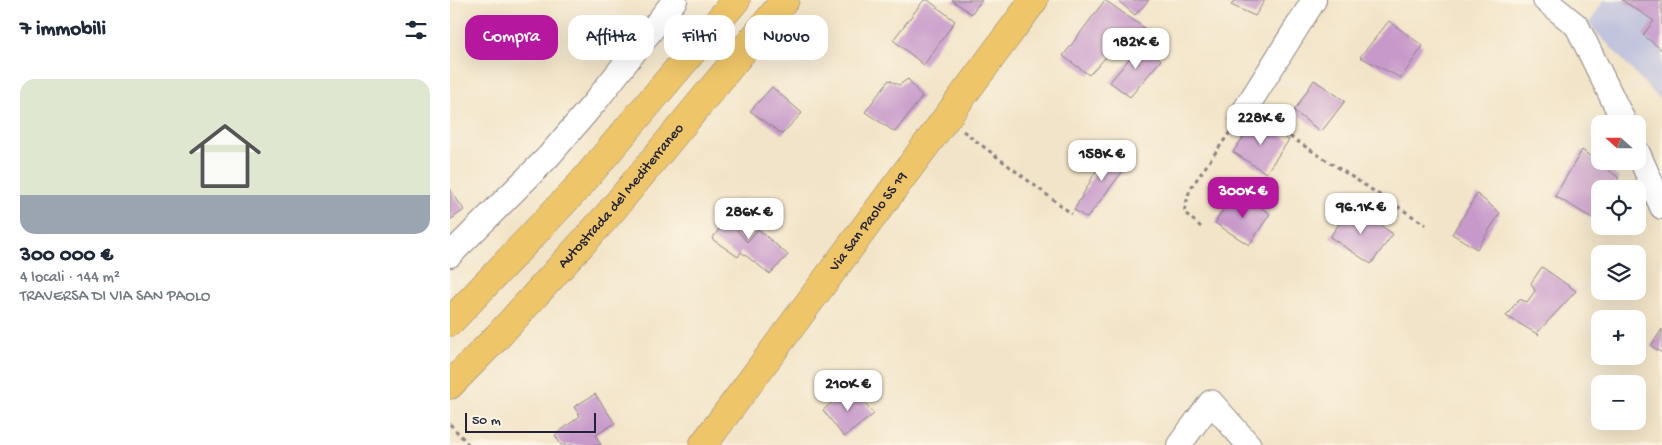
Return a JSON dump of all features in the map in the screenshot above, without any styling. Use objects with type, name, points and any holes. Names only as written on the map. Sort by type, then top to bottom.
[{"type":"main road","points":[[450,322],[580,185],[736,0]]},
{"type":"main road","name":"Autostrada del Mediterraneo","points":[[450,385],[498,336],[608,215],[785,0]]},
{"type":"main road","name":"Via San Paolo SS 19","points":[[703,445],[1034,0]]},
{"type":"street","points":[[450,255],[548,157],[595,102],[675,0]]},
{"type":"street","points":[[1243,113],[1314,0]]},
{"type":"street","points":[[1545,0],[1577,26],[1621,115]]},
{"type":"street","points":[[1646,170],[1662,207]]},
{"type":"street","points":[[1179,445],[1211,402],[1249,445]]},
{"type":"path","points":[[1201,227],[1184,212],[1190,189],[1243,113],[1298,140],[1426,225]]},
{"type":"path","points":[[946,118],[1072,214]]},
{"type":"path","points":[[450,424],[470,445]]},
{"type":"shaded area","points":[[1604,0],[1662,0],[1662,102],[1589,24]]},
{"type":"building","points":[[924,0],[928,0],[955,21],[924,65],[893,40]]},
{"type":"building","points":[[952,0],[982,0],[971,14]]},
{"type":"building","points":[[1105,0],[1144,28],[1122,58],[1113,50],[1089,75],[1063,56]]},
{"type":"building","points":[[1117,0],[1149,0],[1135,15]]},
{"type":"building","points":[[1235,0],[1265,0],[1255,16],[1231,5]]},
{"type":"building","points":[[1622,0],[1662,0],[1662,50],[1643,35],[1654,21]]},
{"type":"building","points":[[1389,21],[1423,46],[1401,78],[1360,57]]},
{"type":"building","points":[[1142,43],[1161,60],[1130,97],[1110,82]]},
{"type":"building","points":[[908,79],[922,97],[895,132],[865,112],[889,80],[899,85]]},
{"type":"building","points":[[1314,80],[1345,101],[1321,132],[1294,111]]},
{"type":"building","points":[[772,87],[802,113],[782,134],[750,111]]},
{"type":"building","points":[[1256,119],[1289,140],[1266,173],[1233,152]]},
{"type":"building","points":[[1108,150],[1132,159],[1087,218],[1074,210]]},
{"type":"building","points":[[1582,150],[1591,157],[1591,170],[1608,170],[1619,178],[1618,180],[1591,180],[1591,217],[1555,196]]},
{"type":"building","points":[[450,189],[464,210],[450,220]]},
{"type":"building","points":[[1477,194],[1500,213],[1477,249],[1452,234]]},
{"type":"building","points":[[1244,195],[1270,214],[1249,245],[1215,223],[1227,203],[1230,209]]},
{"type":"building","points":[[741,198],[754,212],[736,229],[747,242],[758,229],[788,255],[770,274],[741,252],[738,257],[712,239]]},
{"type":"building","points":[[1352,205],[1393,234],[1371,264],[1330,237]]},
{"type":"building","points":[[1542,267],[1576,291],[1537,333],[1539,335],[1506,316],[1519,299],[1527,302],[1535,291],[1531,283]]},
{"type":"building","points":[[1662,329],[1662,353],[1651,346]]},
{"type":"building","points":[[852,387],[874,414],[844,437],[823,410]]},
{"type":"building","points":[[595,394],[615,423],[596,435],[601,445],[561,445],[555,435],[580,416],[574,407]]}]
